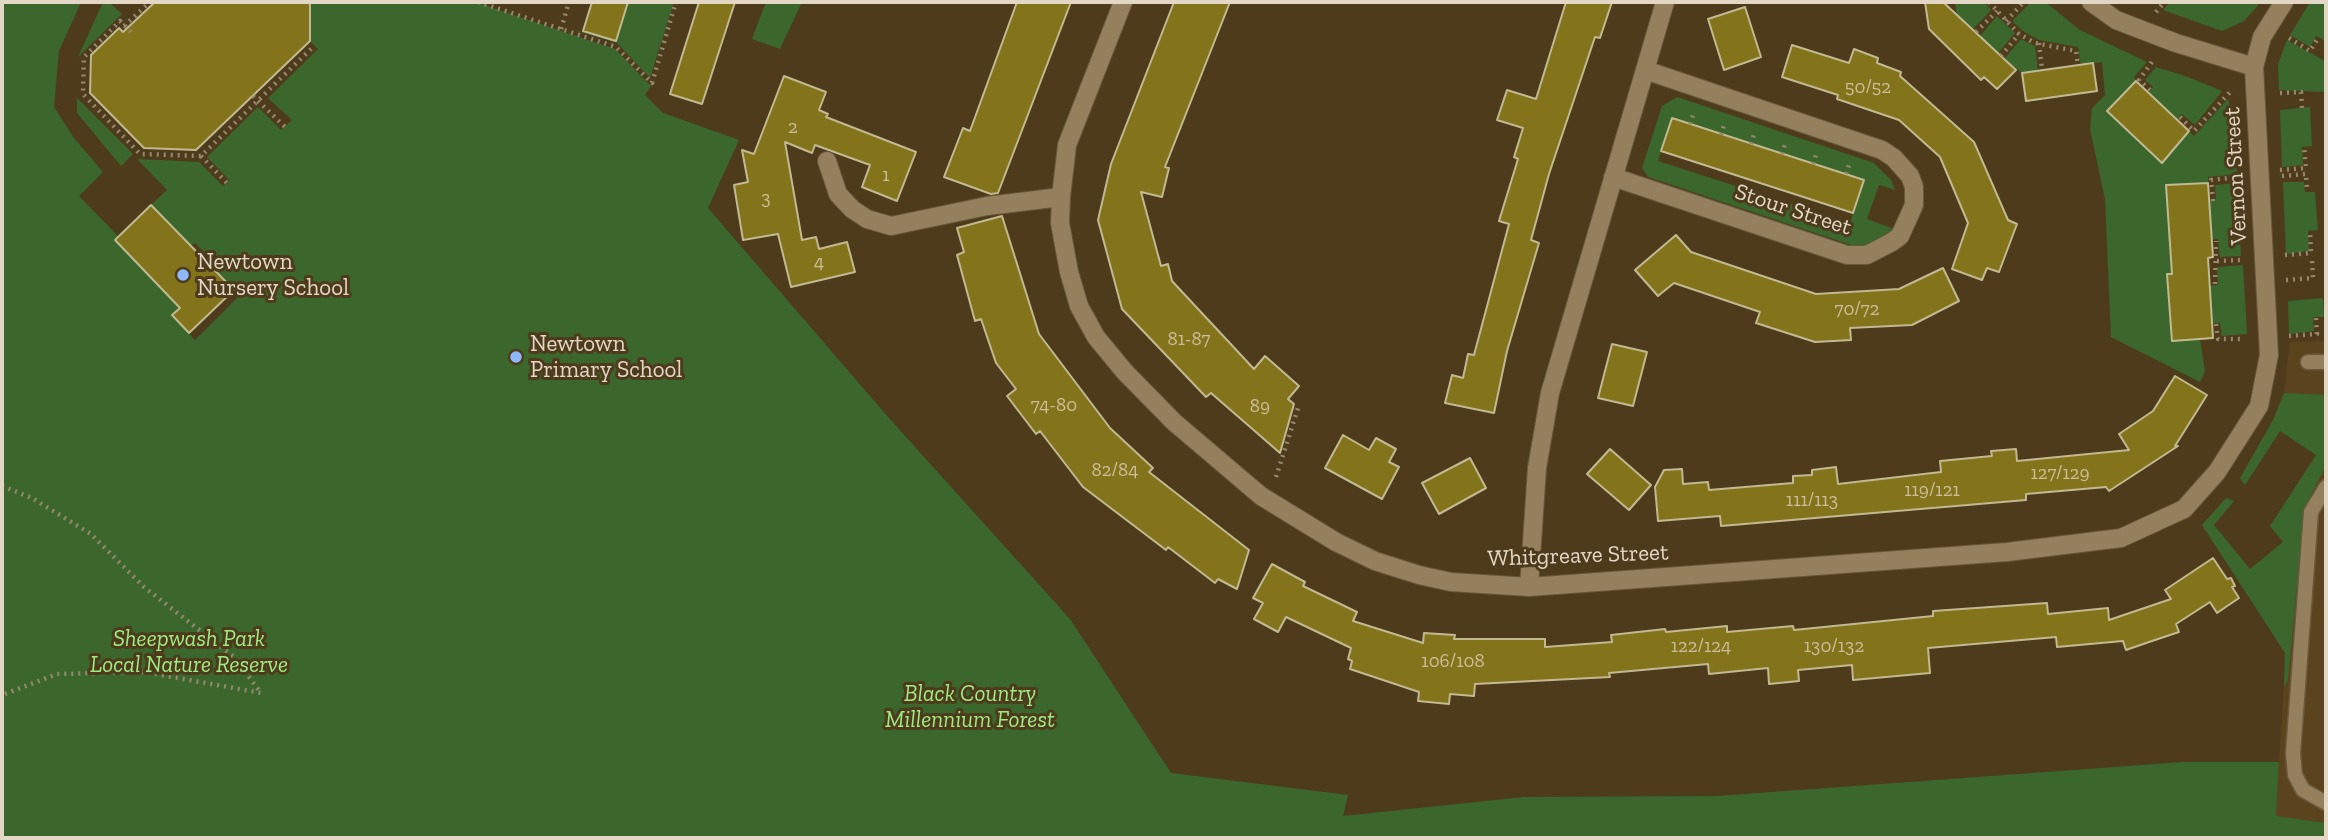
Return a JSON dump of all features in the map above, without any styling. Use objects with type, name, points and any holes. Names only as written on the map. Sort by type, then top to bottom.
[{"type":"street","name":"Whitgreave Street","points":[[1123,2],[1067,145],[1060,223],[1069,272],[1079,306],[1096,337],[1124,371],[1174,422],[1262,496],[1336,542],[1375,561],[1451,582],[1530,587],[1952,556],[2121,538],[2184,509],[2217,472],[2259,406],[2269,355]]},
{"type":"street","points":[[1530,587],[1537,468],[1550,393],[1665,2]]},
{"type":"street","points":[[2091,2],[2116,20],[2176,43],[2254,67]]},
{"type":"street","name":"Vernon Street","points":[[2269,355],[2254,67],[2262,37],[2284,2]]},
{"type":"street","name":"Stour Street","points":[[1613,177],[1847,255],[1867,255],[1892,242],[1900,236],[1914,205],[1914,187],[1909,176],[1894,158],[1882,150],[1645,70]]},
{"type":"street","points":[[827,161],[838,194],[852,209],[867,219],[891,226],[987,206],[1061,197]]},
{"type":"lane","points":[[2308,362],[2326,362]]},
{"type":"lane","points":[[2326,487],[2311,512],[2293,753],[2295,775],[2303,790],[2326,803]]},
{"type":"path","points":[[124,26],[150,2]]},
{"type":"path","points":[[478,2],[616,47],[652,83],[676,2]]},
{"type":"path","points":[[561,29],[569,2]]},
{"type":"path","points":[[1989,2],[2020,34],[2039,43],[2076,51],[2078,65]]},
{"type":"path","points":[[2006,21],[2024,2]]},
{"type":"path","points":[[2155,13],[2164,2]]},
{"type":"path","points":[[1976,32],[1997,11]]},
{"type":"path","points":[[131,32],[120,21],[84,57],[83,94],[140,154],[201,156],[227,183]]},
{"type":"path","points":[[2001,56],[2020,34]]},
{"type":"path","points":[[2285,36],[2310,51],[2318,38]]},
{"type":"path","points":[[2039,43],[2042,70]]},
{"type":"path","points":[[201,156],[256,98],[314,46]]},
{"type":"path","points":[[2150,90],[2139,80],[2155,58]]},
{"type":"path","points":[[2180,117],[2194,131],[2233,88]]},
{"type":"path","points":[[2272,93],[2301,92],[2302,108]]},
{"type":"path","points":[[256,98],[285,127]]},
{"type":"path","points":[[2304,147],[2305,167],[2276,174],[2306,174],[2307,191]]},
{"type":"path","points":[[2213,201],[2211,180],[2243,177]]},
{"type":"path","points":[[2281,256],[2311,253],[2310,232]]},
{"type":"path","points":[[2216,241],[2217,261]]},
{"type":"path","points":[[2215,284],[2213,263],[2248,259]]},
{"type":"path","points":[[2282,280],[2313,278],[2312,260]]},
{"type":"path","points":[[2285,337],[2317,334],[2316,318]]},
{"type":"path","points":[[2216,324],[2218,340],[2253,339]]},
{"type":"path","points":[[1274,482],[1299,405]]},
{"type":"path","points":[[2,486],[32,498],[91,534],[144,587],[234,657],[261,693],[145,672],[58,674],[2,695]]},
{"type":"shaded area","points":[[2326,341],[2326,448],[2273,420],[2284,393],[2290,342]]},
{"type":"shaded area","points":[[2326,462],[2326,823],[2276,816],[2294,510]]},
{"type":"green space","points":[[2,2],[81,2],[59,51],[54,107],[74,138],[103,172],[79,196],[119,237],[115,241],[180,308],[172,315],[195,340],[239,296],[204,259],[207,255],[195,243],[191,246],[151,205],[167,190],[137,159],[199,162],[223,186],[227,183],[229,180],[207,157],[258,107],[281,130],[292,120],[268,98],[318,49],[310,41],[310,2],[475,2],[615,49],[651,86],[645,95],[663,113],[739,140],[708,208],[888,417],[1070,619],[1171,773],[1348,795],[1343,816],[1524,797],[1717,796],[2183,762],[2279,762],[2276,816],[2326,823],[2326,838],[2,838]]},
{"type":"green space","points":[[103,2],[109,2],[122,14],[78,57]]},
{"type":"green space","points":[[628,2],[674,2],[650,78],[617,43],[564,27],[616,41]]},
{"type":"green space","points":[[766,2],[802,2],[780,49],[752,39]]},
{"type":"green space","points":[[1955,2],[1984,2],[1991,10],[1973,29],[1957,15]]},
{"type":"green space","points":[[2031,2],[2045,2],[2080,30],[2147,62],[2134,77],[2136,81],[2127,90],[2129,93],[2110,114],[2158,159],[2178,138],[2181,141],[2189,131],[2194,136],[2228,99],[2235,122],[2237,174],[2208,177],[2208,183],[2166,190],[2171,256],[2200,254],[2196,272],[2167,274],[2172,340],[2200,339],[2205,371],[2200,382],[2111,337],[2105,199],[2090,129],[2092,108],[2105,95],[2102,62],[2081,65],[2078,47],[2039,40],[2023,31],[2012,21]]},
{"type":"green space","points":[[2170,2],[2261,2],[2244,21],[2222,31],[2163,10]]},
{"type":"green space","points":[[2310,2],[2326,2],[2326,41],[2316,36],[2310,47],[2290,35]]},
{"type":"green space","points":[[1997,16],[2015,33],[1998,53],[1980,36]]},
{"type":"green space","points":[[2021,39],[2035,46],[2038,71],[2022,73],[2004,59]]},
{"type":"green space","points":[[2287,40],[2323,60],[2326,58],[2326,92],[2279,90],[2278,64]]},
{"type":"green space","points":[[2156,67],[2222,91],[2195,125],[2182,114],[2173,123],[2145,97],[2153,87],[2145,80]]},
{"type":"green space","points":[[1677,97],[1874,163],[1891,180],[1895,190],[1879,185],[1867,219],[1894,229],[1870,245],[1854,246],[1648,177],[1642,168],[1662,106]],"holes":[[[1672,119],[1864,181],[1850,223],[1658,161]]]},
{"type":"green space","points":[[77,98],[133,154],[121,166],[77,113]]},
{"type":"green space","points":[[2310,107],[2312,146],[2302,147],[2303,165],[2282,167],[2280,110]]},
{"type":"green space","points":[[2283,182],[2304,182],[2305,192],[2315,192],[2318,230],[2308,231],[2309,251],[2286,254]]},
{"type":"green space","points":[[2237,183],[2241,256],[2220,257],[2218,239],[2206,240],[2204,202],[2216,200],[2215,185]]},
{"type":"green space","points":[[2243,265],[2247,334],[2222,336],[2220,323],[2207,324],[2205,286],[2218,285],[2217,267]]},
{"type":"green space","points":[[2323,298],[2324,317],[2313,317],[2314,331],[2289,334],[2288,301]]},
{"type":"green space","points":[[2284,393],[2326,395],[2326,465],[2304,509],[2288,679],[2284,687],[2285,653],[2202,525],[2226,498],[2234,501],[2214,525],[2250,569],[2283,542],[2270,526],[2316,455],[2280,431],[2245,485],[2240,478],[2273,420]]},
{"type":"building","points":[[155,2],[310,2],[310,41],[196,150],[144,148],[90,93],[91,55],[119,28],[123,32]]},
{"type":"building","points":[[592,2],[628,2],[616,41],[583,31]]},
{"type":"building","points":[[699,2],[735,2],[702,104],[670,94]]},
{"type":"building","points":[[1017,2],[1071,2],[998,193],[991,194],[944,177],[963,128],[970,131]]},
{"type":"building","points":[[1174,2],[1230,2],[1165,167],[1169,168],[1162,197],[1141,192],[1161,266],[1168,264],[1172,281],[1254,369],[1265,356],[1299,386],[1288,399],[1294,404],[1280,453],[1211,393],[1206,397],[1122,309],[1098,220],[1111,164]]},
{"type":"building","points":[[1566,2],[1612,2],[1600,38],[1595,37],[1549,174],[1531,240],[1539,243],[1507,351],[1494,413],[1445,403],[1452,375],[1463,378],[1468,354],[1474,355],[1509,224],[1499,221],[1518,159],[1514,157],[1523,128],[1497,120],[1507,90],[1536,99]]},
{"type":"building","points":[[1925,2],[1943,2],[2016,70],[1997,89],[1984,77],[1981,80],[1929,29]]},
{"type":"building","points":[[1745,7],[1761,57],[1724,70],[1708,19]]},
{"type":"building","points":[[1792,45],[1849,63],[1854,49],[1878,58],[1877,63],[1901,72],[1900,76],[1974,142],[2008,220],[2017,224],[1999,272],[1987,268],[1982,280],[1952,269],[1968,223],[1940,157],[1899,120],[1837,99],[1838,95],[1782,77]]},
{"type":"building","points":[[2093,63],[2097,91],[2026,101],[2022,73]]},
{"type":"building","points":[[784,76],[826,92],[819,110],[828,114],[826,117],[916,152],[897,201],[862,187],[870,165],[815,145],[812,153],[785,142],[802,240],[816,237],[819,249],[847,242],[855,272],[791,287],[778,234],[743,240],[734,185],[748,182],[742,150],[754,154]]},
{"type":"building","points":[[2136,81],[2189,131],[2162,163],[2107,111]]},
{"type":"building","points":[[1672,118],[1864,180],[1853,213],[1661,151]]},
{"type":"building","points":[[2208,183],[2213,257],[2208,258],[2213,338],[2172,341],[2167,274],[2172,274],[2166,185]]},
{"type":"building","name":"Newtown Nursery School","points":[[151,205],[234,290],[189,333],[172,315],[180,308],[115,240]]},
{"type":"building","points":[[1002,216],[1039,334],[1110,428],[1153,468],[1149,472],[1249,550],[1237,589],[1218,579],[1215,583],[1168,547],[1166,550],[1083,487],[1040,431],[1036,434],[1007,396],[1016,389],[996,363],[981,319],[975,321],[957,255],[964,252],[957,228]]},
{"type":"building","points":[[1676,235],[1691,252],[1816,294],[1899,289],[1943,268],[1959,301],[1912,325],[1850,328],[1851,340],[1815,342],[1756,323],[1760,312],[1674,283],[1658,296],[1635,270]]},
{"type":"building","points":[[1612,344],[1647,352],[1633,406],[1598,398]]},
{"type":"building","points":[[2175,376],[2207,395],[2175,446],[2178,446],[2109,491],[2106,487],[2026,494],[2026,500],[1721,526],[1720,516],[1658,521],[1655,487],[1664,470],[1682,469],[1683,484],[1708,482],[1709,490],[1793,483],[1793,476],[1812,475],[1812,470],[1836,467],[1838,484],[1941,472],[1940,461],[1992,456],[1991,451],[2016,449],[2017,461],[2129,450],[2119,434],[2153,411]]},
{"type":"building","points":[[1343,435],[1369,450],[1376,438],[1396,449],[1389,462],[1399,467],[1382,499],[1325,468]]},
{"type":"building","points":[[1610,449],[1651,485],[1629,510],[1587,474]]},
{"type":"building","points":[[1470,458],[1486,488],[1439,514],[1422,483]]},
{"type":"building","points":[[2213,558],[2227,579],[2231,578],[2235,586],[2232,587],[2239,598],[2217,613],[2210,602],[2176,624],[2179,632],[2126,650],[2123,641],[2057,647],[2056,637],[1928,648],[1930,673],[1853,680],[1852,665],[1798,670],[1799,681],[1769,684],[1768,668],[1709,674],[1708,664],[1609,673],[1610,677],[1475,684],[1474,696],[1450,694],[1449,704],[1418,701],[1419,692],[1350,669],[1352,661],[1348,659],[1351,648],[1286,617],[1278,632],[1254,619],[1263,603],[1253,598],[1272,564],[1305,582],[1303,586],[1357,612],[1353,621],[1423,643],[1424,633],[1455,635],[1454,639],[1545,639],[1545,647],[1612,642],[1611,635],[1665,629],[1666,632],[1727,626],[1727,632],[1793,626],[1794,630],[1933,616],[1933,611],[2047,603],[2048,614],[2108,608],[2109,620],[2171,599],[2165,590]]},
{"type":"place","name":"Newtown Nursery School","points":[[183,275]]},
{"type":"place","name":"Newtown Primary School","points":[[516,357]]},
{"type":"park label","name":"Sheepwash Park Local Nature Reserve","points":[[189,652]]},
{"type":"park label","name":"Black Country Millennium Forest","points":[[970,707]]}]
